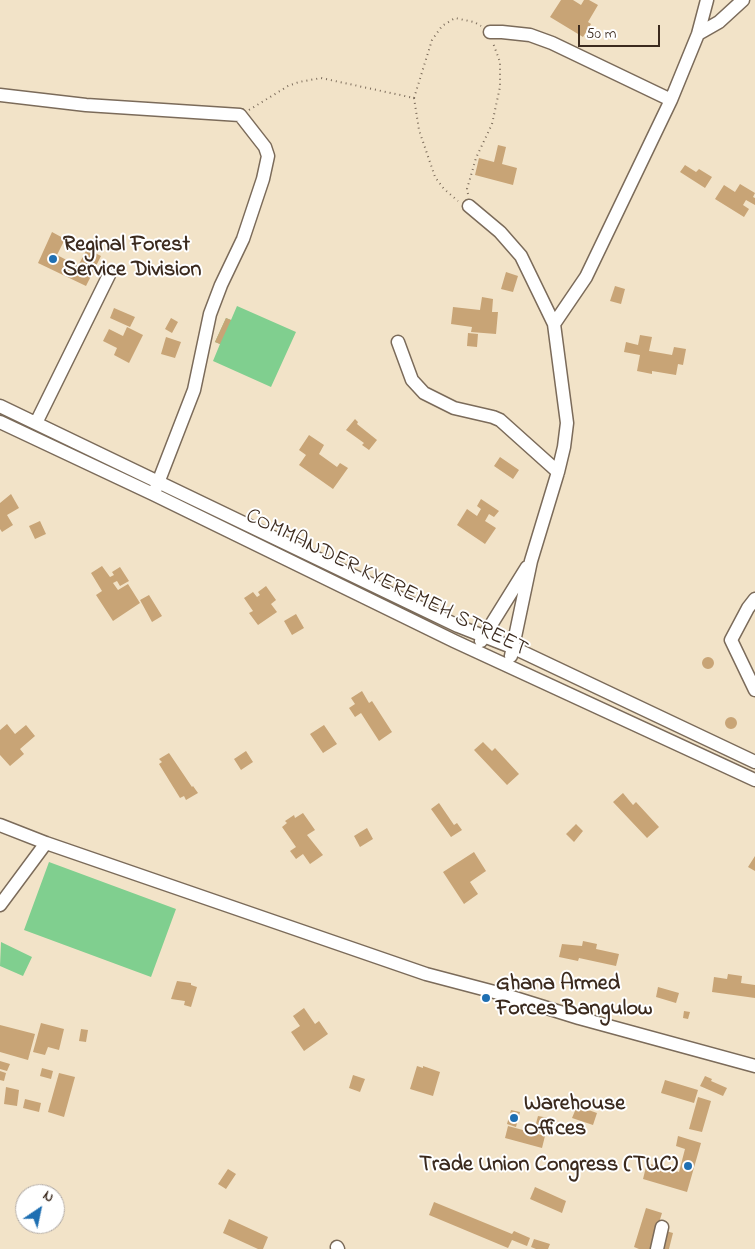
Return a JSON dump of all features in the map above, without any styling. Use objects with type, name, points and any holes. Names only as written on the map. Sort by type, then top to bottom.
[{"type":"street","points":[[554,324],[586,277],[671,100],[698,34],[707,0]]},
{"type":"street","points":[[698,34],[719,22],[743,0]]},
{"type":"street","points":[[490,32],[530,35],[552,43],[671,100]]},
{"type":"street","points":[[0,95],[86,105],[240,115],[264,147],[268,156],[266,168],[243,239],[221,285],[210,314],[194,390],[153,494]]},
{"type":"street","points":[[469,206],[505,237],[521,256],[554,324],[567,423],[558,472],[531,561],[514,648],[507,665]]},
{"type":"street","points":[[36,423],[109,275]]},
{"type":"street","points":[[398,342],[410,375],[420,390],[454,408],[500,420],[558,472]]},
{"type":"street","name":"COMMANDER KYEREMEH STREET","points":[[0,406],[458,626],[514,648],[755,762]]},
{"type":"street","name":"COMMANDER KYEREMEH STREET","points":[[0,422],[476,651],[755,780]]},
{"type":"street","points":[[476,651],[483,636],[531,561]]},
{"type":"street","points":[[755,600],[748,608],[731,640],[755,690]]},
{"type":"street","points":[[0,825],[46,843],[426,974],[755,1066]]},
{"type":"street","points":[[0,904],[46,843]]},
{"type":"street","points":[[658,1249],[662,1227]]},
{"type":"path","points":[[474,22],[455,18],[442,26],[432,40],[414,98],[419,130],[436,177],[444,189],[457,201],[469,206],[467,189],[476,158],[492,124],[500,86],[500,62],[490,32]]},
{"type":"path","points":[[240,115],[288,86],[321,78],[414,98]]},
{"type":"green space","points":[[237,306],[296,332],[271,387],[213,361],[220,344],[215,342],[226,318],[231,320]]},
{"type":"green space","points":[[49,862],[176,909],[151,977],[24,930]]},
{"type":"green space","points":[[1,942],[32,957],[23,976],[0,966]]},
{"type":"building","points":[[561,0],[573,0],[581,5],[584,0],[589,0],[598,5],[588,22],[591,24],[583,37],[550,17]]},
{"type":"building","points":[[498,145],[506,147],[502,164],[517,168],[513,185],[475,175],[479,158],[494,162]]},
{"type":"building","points":[[685,165],[696,172],[699,169],[712,177],[705,188],[680,172]]},
{"type":"building","points":[[740,184],[755,193],[753,197],[755,198],[755,205],[746,200],[743,205],[749,209],[744,217],[715,199],[724,185],[735,192]]},
{"type":"building","name":"Reginal Forest Service Division","points":[[52,232],[65,239],[57,255],[78,266],[87,249],[101,256],[86,286],[38,263]]},
{"type":"building","points":[[506,272],[518,276],[513,292],[501,289]]},
{"type":"building","points":[[615,286],[625,289],[621,304],[610,301]]},
{"type":"building","points":[[482,297],[493,299],[492,312],[498,312],[496,334],[471,332],[472,327],[451,324],[453,307],[480,310]]},
{"type":"building","points":[[114,308],[135,317],[130,327],[110,318]]},
{"type":"building","points":[[171,318],[178,322],[172,333],[165,329]]},
{"type":"building","points":[[226,318],[231,320],[220,344],[215,342]]},
{"type":"building","points":[[127,327],[143,335],[129,363],[114,355],[117,348],[103,341],[109,329],[123,336]]},
{"type":"building","points":[[468,333],[478,334],[477,347],[467,346]]},
{"type":"building","points":[[640,335],[652,337],[649,351],[672,355],[674,347],[686,349],[683,365],[678,364],[676,375],[652,371],[652,374],[637,371],[640,355],[624,352],[626,342],[638,345]]},
{"type":"building","points":[[166,337],[181,342],[175,358],[161,354]]},
{"type":"building","points":[[355,419],[358,422],[357,424],[377,440],[369,450],[362,445],[364,443],[346,430]]},
{"type":"building","points":[[309,435],[324,445],[319,454],[337,467],[340,463],[348,468],[333,489],[299,465],[306,455],[299,450]]},
{"type":"building","points":[[500,457],[519,470],[513,479],[494,466]]},
{"type":"building","points":[[11,494],[19,508],[7,515],[13,525],[2,532],[0,529],[0,503]]},
{"type":"building","points":[[481,499],[499,511],[494,517],[489,514],[485,521],[496,528],[485,544],[457,525],[467,509],[477,516],[481,509],[477,506]]},
{"type":"building","points":[[40,521],[46,534],[35,539],[29,526]]},
{"type":"building","points":[[102,566],[110,577],[114,575],[112,572],[120,567],[129,581],[120,586],[117,581],[113,583],[118,590],[128,584],[140,603],[113,621],[96,595],[102,591],[91,573]]},
{"type":"building","points":[[266,586],[276,600],[271,604],[277,612],[258,625],[249,613],[253,611],[244,598],[253,592],[257,597],[260,595],[258,592]]},
{"type":"building","points":[[149,595],[162,616],[152,622],[140,600]]},
{"type":"building","points":[[296,614],[304,628],[292,635],[284,621]]},
{"type":"building","points":[[708,657],[714,663],[708,669],[702,663]]},
{"type":"building","points":[[362,691],[369,703],[372,701],[392,732],[379,741],[361,713],[355,717],[349,708],[355,704],[351,698]]},
{"type":"building","points":[[729,717],[733,717],[737,723],[733,729],[729,729],[725,725],[725,721]]},
{"type":"building","points":[[7,724],[15,734],[26,725],[35,736],[20,749],[24,754],[10,766],[0,755],[0,730]]},
{"type":"building","points":[[324,725],[337,744],[323,753],[310,734]]},
{"type":"building","points":[[483,742],[492,751],[495,748],[519,774],[507,785],[474,750]]},
{"type":"building","points":[[246,751],[253,762],[241,770],[234,759]]},
{"type":"building","points":[[169,753],[198,793],[186,800],[184,796],[180,798],[159,764],[162,762],[159,759]]},
{"type":"building","points":[[623,793],[633,805],[636,802],[659,827],[647,838],[613,802]]},
{"type":"building","points":[[439,803],[454,825],[457,823],[462,830],[451,837],[431,809]]},
{"type":"building","points":[[303,813],[315,830],[307,835],[323,855],[310,864],[303,854],[296,859],[290,851],[296,847],[282,827],[287,823],[285,821],[294,815],[295,818]]},
{"type":"building","points":[[576,824],[583,831],[574,842],[566,834]]},
{"type":"building","points":[[367,828],[373,839],[360,847],[354,836]]},
{"type":"building","points":[[474,852],[486,871],[470,882],[478,894],[464,904],[443,872]]},
{"type":"building","points":[[755,856],[755,871],[748,867]]},
{"type":"building","points":[[583,941],[597,944],[596,949],[619,954],[616,966],[579,958],[578,961],[559,957],[562,944],[582,946]]},
{"type":"building","points":[[728,974],[742,976],[741,983],[755,985],[755,998],[712,992],[714,977],[727,979]]},
{"type":"building","points":[[177,981],[191,983],[191,985],[197,987],[191,1007],[184,1005],[185,1001],[171,999]]},
{"type":"building","points":[[658,987],[679,993],[676,1003],[656,997]]},
{"type":"building","points":[[304,1008],[315,1024],[319,1021],[328,1034],[304,1051],[291,1032],[300,1026],[293,1016]]},
{"type":"building","points":[[684,1011],[690,1012],[688,1019],[683,1018]]},
{"type":"building","points":[[41,1023],[64,1029],[59,1050],[48,1047],[45,1055],[33,1052]]},
{"type":"building","points":[[0,1025],[35,1034],[28,1060],[0,1052]]},
{"type":"building","points":[[81,1029],[88,1030],[86,1042],[79,1041]]},
{"type":"building","points":[[0,1061],[10,1064],[7,1071],[0,1069]]},
{"type":"building","points":[[417,1066],[423,1068],[423,1066],[440,1072],[433,1096],[410,1089]]},
{"type":"building","points":[[42,1068],[53,1071],[51,1079],[40,1076]]},
{"type":"building","points":[[0,1071],[6,1073],[4,1081],[0,1080]]},
{"type":"building","points":[[59,1073],[75,1077],[64,1117],[48,1112]]},
{"type":"building","points":[[353,1075],[365,1079],[360,1092],[349,1088]]},
{"type":"building","points":[[705,1076],[712,1079],[711,1081],[727,1088],[723,1096],[700,1086]]},
{"type":"building","points":[[665,1080],[698,1090],[694,1103],[661,1093]]},
{"type":"building","points":[[6,1087],[19,1090],[17,1106],[4,1104]]},
{"type":"building","points":[[698,1097],[711,1101],[702,1132],[689,1129]]},
{"type":"building","points":[[25,1099],[41,1103],[39,1112],[23,1108]]},
{"type":"building","points":[[577,1106],[597,1113],[593,1125],[572,1118]]},
{"type":"building","name":"Warehouse Offices","points":[[511,1110],[520,1112],[516,1127],[507,1124]]},
{"type":"building","points":[[538,1116],[549,1118],[544,1134],[534,1131]]},
{"type":"building","points":[[508,1126],[545,1136],[542,1148],[505,1138]]},
{"type":"building","points":[[678,1136],[701,1143],[687,1192],[643,1179],[647,1163],[679,1172],[685,1149],[676,1146]]},
{"type":"building","points":[[228,1169],[236,1174],[226,1189],[218,1184]]},
{"type":"building","points":[[535,1187],[566,1201],[562,1213],[530,1199]]},
{"type":"building","points":[[434,1202],[512,1234],[514,1231],[530,1238],[527,1246],[512,1240],[508,1248],[429,1215]]},
{"type":"building","points":[[646,1208],[662,1213],[651,1249],[639,1249],[634,1247]]},
{"type":"building","points":[[229,1219],[268,1237],[263,1249],[258,1249],[223,1233]]},
{"type":"building","points":[[666,1231],[673,1233],[669,1249],[662,1249]]},
{"type":"building","points":[[534,1239],[550,1244],[548,1249],[531,1247]]},
{"type":"place","name":"Reginal Forest Service Division","points":[[53,259]]},
{"type":"place","name":"Ghana Armed Forces Bangulow","points":[[486,998]]},
{"type":"place","name":"Warehouse Offices","points":[[514,1118]]},
{"type":"place","name":"Trade Union Congress (TUC)","points":[[688,1166]]}]
